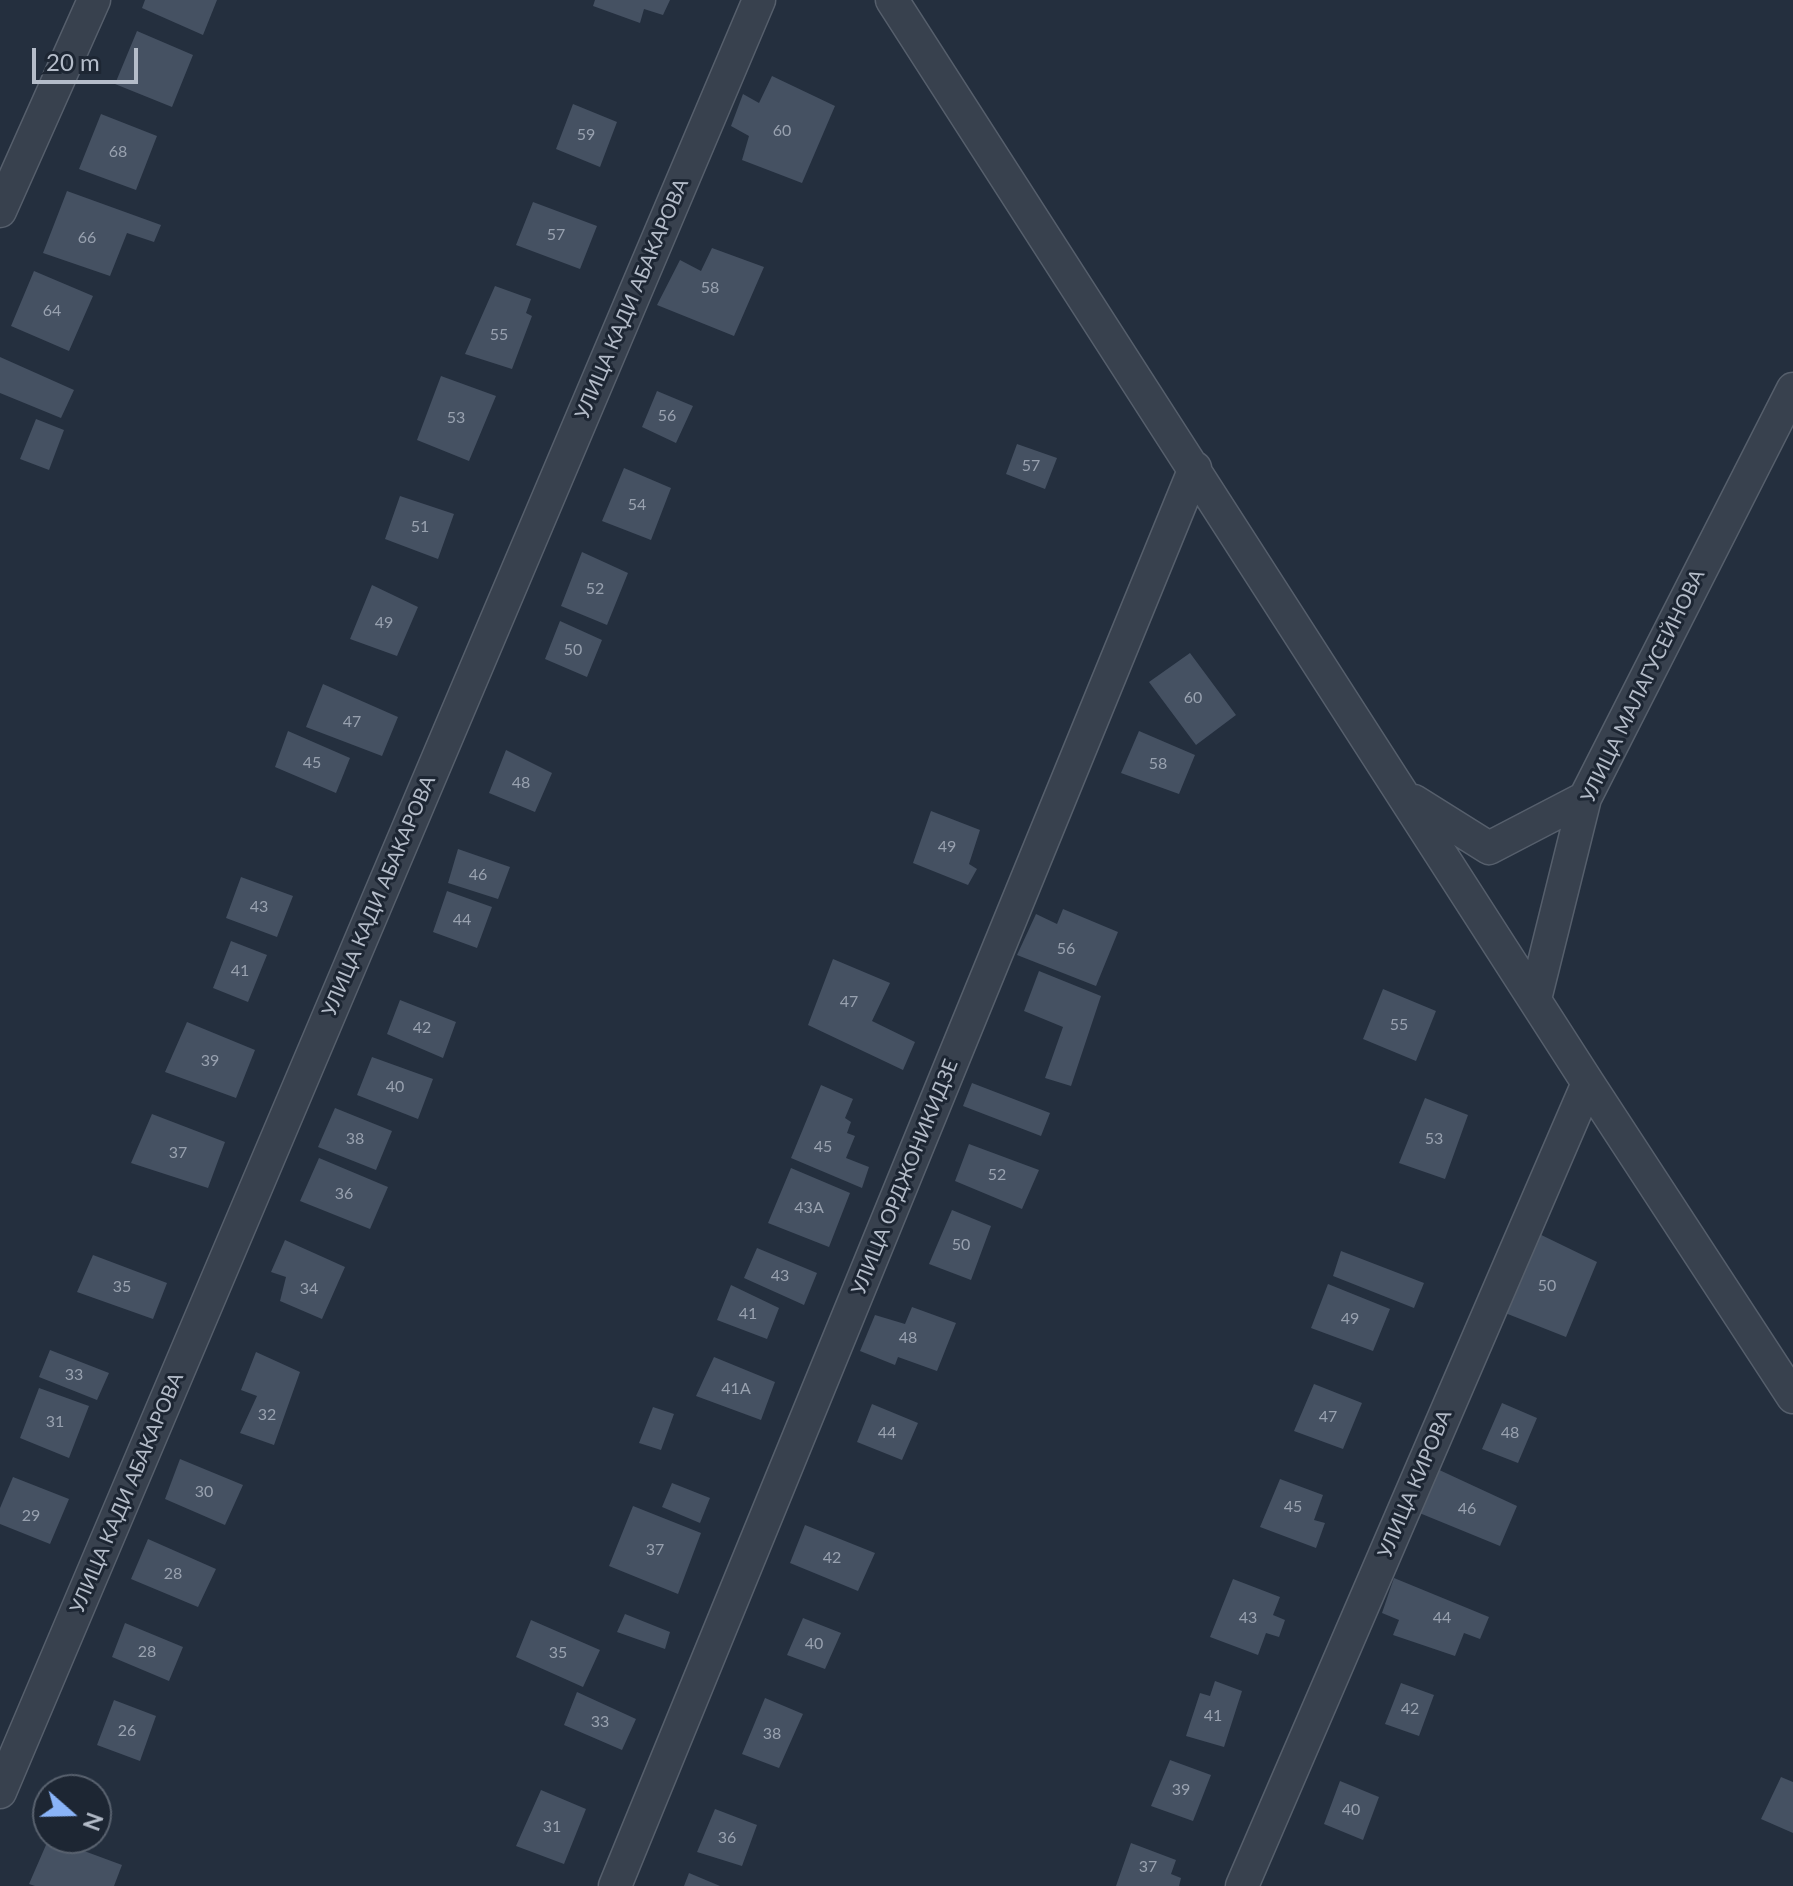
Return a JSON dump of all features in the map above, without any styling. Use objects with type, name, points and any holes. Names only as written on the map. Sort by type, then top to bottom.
[{"type":"street","points":[[0,211],[94,0]]},
{"type":"street","name":"УЛИЦА КАДИ АБАКАРОВА","points":[[0,1792],[759,0]]},
{"type":"street","points":[[892,0],[1793,1397]]},
{"type":"street","name":"УЛИЦА МАЛАГУСЕЙНОВА","points":[[1535,999],[1585,798],[1793,389]]},
{"type":"street","name":"УЛИЦА ОРДЖОНИКИДЗЕ","points":[[615,1886],[1195,468]]},
{"type":"street","points":[[1406,796],[1489,848],[1585,798]]},
{"type":"street","name":"УЛИЦА КИРОВА","points":[[1242,1886],[1588,1083]]},
{"type":"building","points":[[145,0],[217,0],[203,35],[142,8]]},
{"type":"building","points":[[595,0],[670,0],[663,15],[644,9],[640,23],[593,6]]},
{"type":"building","points":[[137,31],[193,55],[172,107],[115,84]]},
{"type":"building","points":[[772,76],[835,106],[802,183],[742,160],[749,136],[731,126],[743,94],[759,103]]},
{"type":"building","points":[[573,104],[617,122],[600,167],[556,149]]},
{"type":"building","points":[[101,114],[157,136],[136,190],[79,169]]},
{"type":"building","points":[[67,191],[161,225],[154,242],[127,233],[110,276],[43,253]]},
{"type":"building","points":[[533,202],[597,226],[580,269],[516,245]]},
{"type":"building","points":[[712,248],[764,267],[734,336],[657,305],[680,260],[701,271]]},
{"type":"building","points":[[34,271],[93,296],[69,351],[11,326]]},
{"type":"building","points":[[495,286],[531,299],[526,313],[532,316],[512,369],[465,354]]},
{"type":"building","points":[[0,357],[74,390],[61,418],[0,393]]},
{"type":"building","points":[[441,376],[496,396],[469,461],[417,440]]},
{"type":"building","points":[[657,391],[693,406],[676,443],[642,427]]},
{"type":"building","points":[[36,419],[64,430],[49,470],[20,459]]},
{"type":"building","points":[[1017,444],[1057,458],[1045,489],[1006,474]]},
{"type":"building","points":[[624,468],[671,488],[651,540],[602,521]]},
{"type":"building","points":[[400,496],[454,514],[438,559],[385,539]]},
{"type":"building","points":[[582,552],[628,573],[607,625],[561,606]]},
{"type":"building","points":[[372,585],[418,607],[397,656],[350,639]]},
{"type":"building","points":[[560,621],[602,640],[587,677],[545,659]]},
{"type":"building","points":[[1190,653],[1236,715],[1196,745],[1149,682]]},
{"type":"building","points":[[323,684],[398,717],[382,756],[306,727]]},
{"type":"building","points":[[288,731],[350,758],[336,793],[275,767]]},
{"type":"building","points":[[1139,731],[1195,755],[1179,794],[1121,773]]},
{"type":"building","points":[[506,750],[552,773],[535,812],[489,793]]},
{"type":"building","points":[[931,811],[980,830],[969,864],[977,869],[968,885],[913,863]]},
{"type":"building","points":[[458,849],[510,867],[498,899],[448,883]]},
{"type":"building","points":[[241,877],[293,896],[277,937],[226,918]]},
{"type":"building","points":[[447,891],[492,907],[477,948],[433,932]]},
{"type":"building","points":[[1063,909],[1118,932],[1096,986],[1017,955],[1036,914],[1057,924]]},
{"type":"building","points":[[231,941],[267,955],[248,1002],[213,988]]},
{"type":"building","points":[[833,959],[890,983],[872,1021],[915,1042],[903,1070],[808,1025]]},
{"type":"building","points":[[1039,971],[1101,996],[1071,1086],[1045,1078],[1063,1027],[1024,1011]]},
{"type":"building","points":[[1383,989],[1436,1011],[1416,1061],[1363,1039]]},
{"type":"building","points":[[400,1000],[456,1022],[443,1058],[387,1034]]},
{"type":"building","points":[[187,1022],[255,1050],[236,1098],[165,1072]]},
{"type":"building","points":[[372,1057],[433,1079],[418,1119],[357,1095]]},
{"type":"building","points":[[972,1083],[1050,1113],[1041,1136],[963,1106]]},
{"type":"building","points":[[821,1085],[853,1099],[845,1118],[851,1122],[847,1133],[855,1136],[846,1158],[869,1167],[862,1188],[791,1158]]},
{"type":"building","points":[[1425,1098],[1468,1115],[1445,1179],[1399,1163]]},
{"type":"building","points":[[335,1108],[392,1131],[376,1170],[318,1147]]},
{"type":"building","points":[[152,1114],[225,1142],[208,1188],[131,1163]]},
{"type":"building","points":[[969,1144],[1039,1170],[1022,1209],[955,1181]]},
{"type":"building","points":[[319,1158],[388,1187],[370,1229],[300,1201]]},
{"type":"building","points":[[791,1168],[850,1193],[829,1247],[768,1223]]},
{"type":"building","points":[[952,1210],[991,1226],[971,1280],[929,1264]]},
{"type":"building","points":[[1531,1230],[1597,1262],[1566,1337],[1495,1309]]},
{"type":"building","points":[[285,1240],[345,1267],[322,1319],[280,1301],[286,1277],[271,1272]]},
{"type":"building","points":[[757,1248],[817,1273],[804,1305],[744,1278]]},
{"type":"building","points":[[1341,1251],[1424,1283],[1414,1308],[1333,1276]]},
{"type":"building","points":[[93,1255],[167,1283],[153,1319],[77,1292]]},
{"type":"building","points":[[1328,1284],[1390,1309],[1373,1351],[1311,1328]]},
{"type":"building","points":[[731,1285],[779,1308],[767,1339],[717,1320]]},
{"type":"building","points":[[912,1307],[956,1323],[937,1371],[898,1357],[895,1365],[860,1351],[875,1315],[905,1324]]},
{"type":"building","points":[[50,1350],[109,1373],[97,1400],[39,1377]]},
{"type":"building","points":[[256,1352],[300,1372],[274,1445],[240,1433],[257,1396],[241,1390]]},
{"type":"building","points":[[714,1357],[775,1382],[761,1420],[696,1396]]},
{"type":"building","points":[[1314,1384],[1362,1403],[1343,1449],[1294,1431]]},
{"type":"building","points":[[39,1388],[89,1406],[69,1458],[20,1438]]},
{"type":"building","points":[[1502,1403],[1537,1418],[1518,1463],[1482,1449]]},
{"type":"building","points":[[872,1404],[918,1423],[902,1460],[857,1442]]},
{"type":"building","points":[[653,1407],[674,1414],[661,1450],[639,1443]]},
{"type":"building","points":[[180,1459],[243,1485],[225,1525],[165,1499]]},
{"type":"building","points":[[1435,1468],[1517,1506],[1500,1546],[1417,1512]]},
{"type":"building","points":[[13,1477],[69,1499],[50,1544],[0,1524],[0,1508]]},
{"type":"building","points":[[1280,1479],[1323,1495],[1314,1520],[1325,1523],[1316,1548],[1260,1527]]},
{"type":"building","points":[[672,1483],[710,1498],[700,1523],[662,1507]]},
{"type":"building","points":[[633,1506],[701,1533],[678,1594],[609,1566]]},
{"type":"building","points":[[805,1525],[875,1553],[858,1591],[790,1563]]},
{"type":"building","points":[[148,1539],[216,1569],[198,1607],[131,1579]]},
{"type":"building","points":[[1394,1578],[1489,1617],[1480,1639],[1464,1633],[1455,1656],[1393,1635],[1399,1620],[1382,1613]]},
{"type":"building","points":[[1233,1579],[1280,1597],[1273,1615],[1285,1620],[1279,1637],[1266,1633],[1258,1655],[1210,1637]]},
{"type":"building","points":[[625,1614],[670,1632],[665,1649],[617,1632]]},
{"type":"building","points":[[803,1618],[841,1633],[825,1669],[787,1655]]},
{"type":"building","points":[[531,1620],[600,1650],[583,1687],[516,1657]]},
{"type":"building","points":[[125,1623],[183,1647],[169,1681],[112,1657]]},
{"type":"building","points":[[1215,1681],[1242,1691],[1224,1747],[1186,1736],[1200,1693],[1210,1696]]},
{"type":"building","points":[[1401,1683],[1434,1695],[1419,1736],[1385,1724]]},
{"type":"building","points":[[577,1692],[636,1719],[622,1750],[564,1725]]},
{"type":"building","points":[[765,1698],[803,1714],[779,1768],[742,1754]]},
{"type":"building","points":[[114,1700],[156,1716],[140,1761],[97,1745]]},
{"type":"building","points":[[1170,1760],[1211,1775],[1193,1821],[1151,1806]]},
{"type":"building","points":[[1781,1777],[1793,1782],[1793,1833],[1761,1819]]},
{"type":"building","points":[[1340,1781],[1379,1797],[1363,1840],[1324,1824]]},
{"type":"building","points":[[541,1790],[586,1809],[564,1864],[516,1846]]},
{"type":"building","points":[[715,1809],[757,1825],[742,1866],[697,1852]]},
{"type":"building","points":[[1131,1843],[1176,1860],[1171,1874],[1181,1878],[1179,1886],[1116,1886]]},
{"type":"building","points":[[42,1854],[92,1854],[122,1865],[114,1886],[29,1884]]},
{"type":"building","points":[[689,1873],[720,1886],[684,1886]]}]
